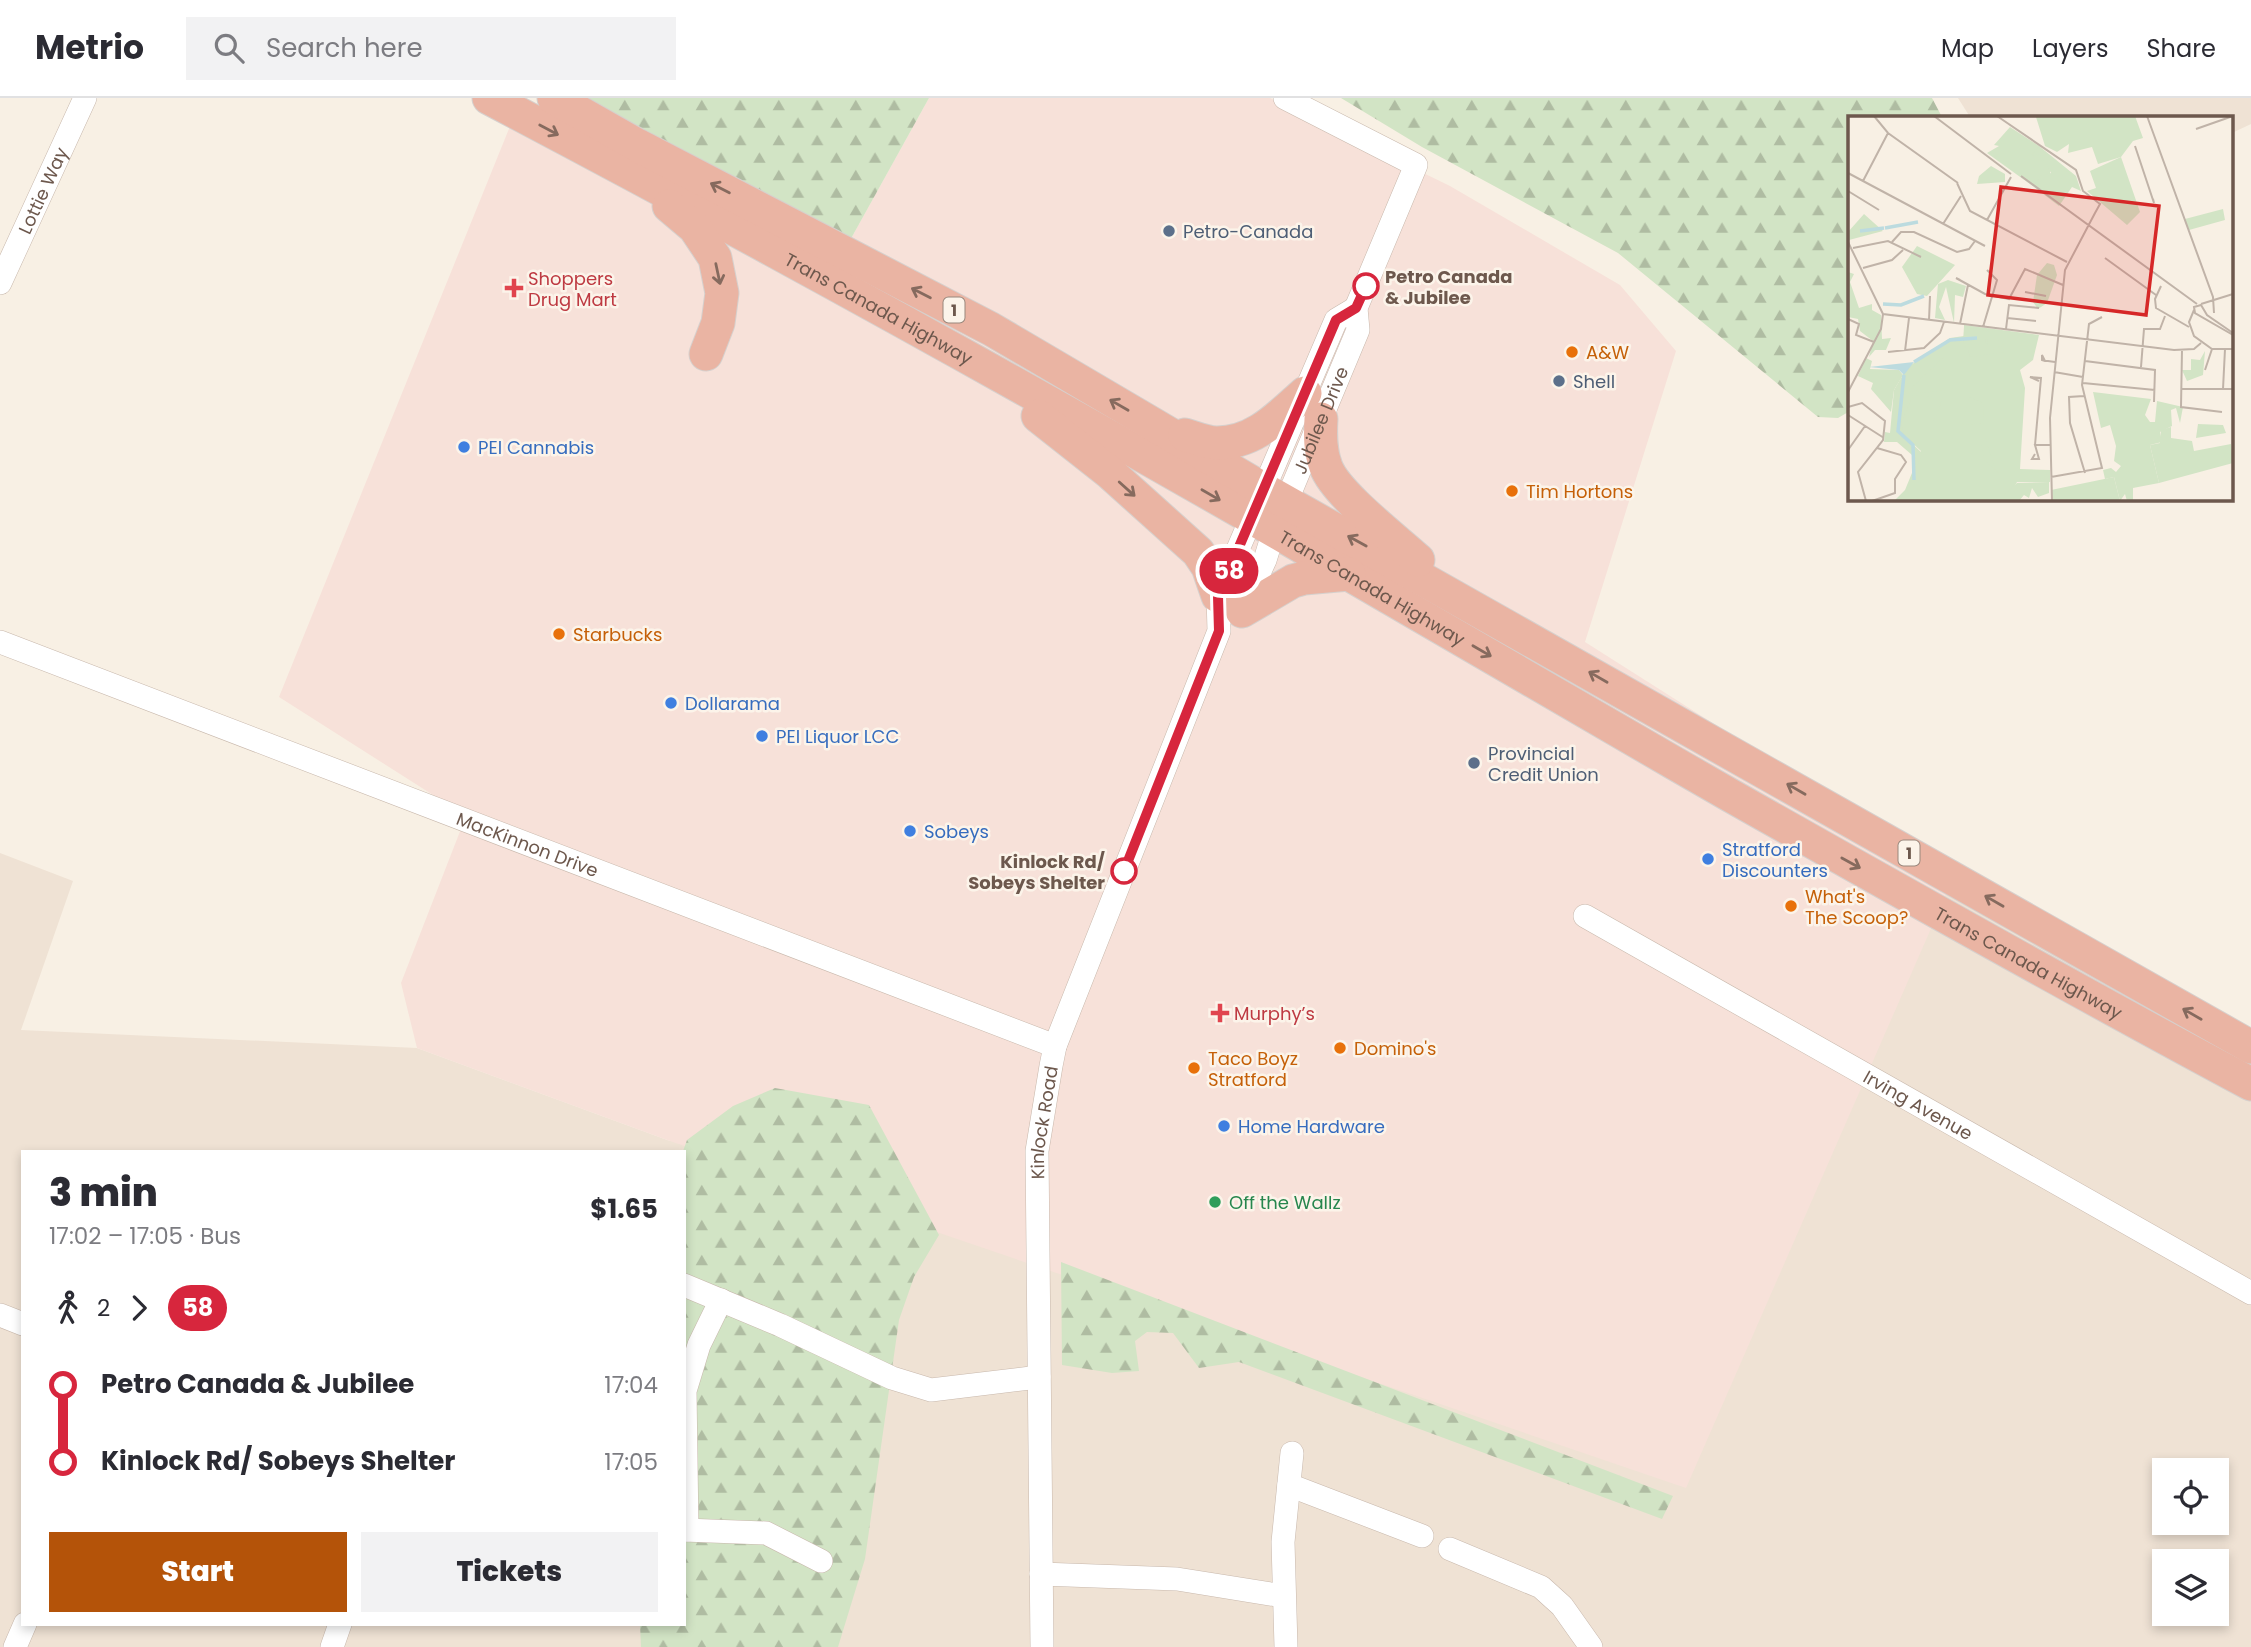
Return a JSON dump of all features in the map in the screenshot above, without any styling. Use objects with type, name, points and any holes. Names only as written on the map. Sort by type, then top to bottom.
[{"type":"highway","name":"Trans Canada Highway","points":[[489,98],[627,170],[960,353],[1269,510],[1458,597],[2251,1048]]},
{"type":"highway","name":"Trans Canada Highway","points":[[554,98],[649,152],[991,329],[1157,427],[1269,510],[1349,574],[1726,792],[2251,1084]]},
{"type":"highway","points":[[627,170],[695,228],[715,258],[722,293],[718,323],[706,354]]},
{"type":"highway","points":[[960,353],[1109,472],[1198,552],[1208,567],[1226,613],[1293,581],[1349,574]]},
{"type":"highway","points":[[1157,427],[1216,443],[1241,439],[1313,406],[1327,470],[1341,489],[1458,597]]},
{"type":"street","name":"Lottie Way","points":[[0,283],[85,98]]},
{"type":"street","name":"Jubilee Drive","points":[[1269,510],[1313,406],[1358,330],[1356,308],[1416,165],[1285,98]]},
{"type":"street","name":"Jubilee Drive","points":[[1269,510],[1313,406],[1336,320],[1356,308]]},
{"type":"street","name":"Kinlock Road","points":[[1042,1647],[1037,1151],[1055,1046],[1226,613],[1265,560],[1269,510]]},
{"type":"street","name":"MacKinnon Drive","points":[[0,642],[1055,1046]]},
{"type":"street","name":"Irving Avenue","points":[[1585,916],[2251,1293]]},
{"type":"street","points":[[686,1286],[780,1325],[892,1378],[931,1390],[1039,1377]]},
{"type":"street","points":[[686,1388],[699,1345],[721,1300]]},
{"type":"street","points":[[0,1315],[21,1323]]},
{"type":"street","points":[[1286,1647],[1283,1542],[1292,1453]]},
{"type":"street","points":[[1289,1485],[1422,1536]]},
{"type":"street","points":[[686,1530],[766,1533],[821,1560]]},
{"type":"street","points":[[1450,1549],[1541,1587],[1562,1606],[1591,1647]]},
{"type":"street","points":[[1041,1574],[1177,1579],[1283,1596]]},
{"type":"street","points":[[13,1646],[24,1626]]},
{"type":"shaded area","points":[[929,98],[1270,98],[1450,186],[1620,285],[1676,351],[1585,642],[1954,876],[1686,1488],[670,1141],[417,1048],[401,983],[466,816],[279,697],[515,114],[838,262]]},
{"type":"shaded area","points":[[1958,98],[2251,98],[2251,124],[2234,132],[2234,116],[1969,116]]},
{"type":"shaded area","points":[[0,853],[73,881],[21,1030],[417,1048],[670,1141],[1954,876],[2251,1071],[2251,1647],[0,1647]]},
{"type":"green space","points":[[550,98],[929,98],[838,262]]},
{"type":"green space","points":[[1341,98],[1932,98],[1941,116],[1848,116],[1848,412],[1838,418],[1818,417],[1618,253],[1422,147]]},
{"type":"green space","points":[[775,1088],[869,1105],[939,1235],[914,1277],[899,1320],[865,1559],[838,1647],[641,1647],[640,1626],[686,1626],[686,1150],[683,1150],[687,1140],[733,1106]]},
{"type":"green space","points":[[1061,1262],[1673,1496],[1662,1519],[1239,1362],[1199,1368],[1173,1333],[1147,1332],[1135,1341],[1139,1371],[1112,1373],[1062,1365]]},
{"type":"bus line","name":"58","points":[[1124,871],[1219,631],[1218,596],[1241,540],[1336,320],[1356,308],[1366,286]]},
{"type":"place","name":"Petro-Canada","points":[[1169,231]]},
{"type":"place","name":"Petro Canada & Jubilee","points":[[1366,286]]},
{"type":"place","name":"Shoppers Drug Mart","points":[[514,288]]},
{"type":"place","name":"A&W","points":[[1572,352]]},
{"type":"place","name":"Shell","points":[[1559,381]]},
{"type":"place","name":"PEI Cannabis","points":[[464,447]]},
{"type":"place","name":"Tim Hortons","points":[[1512,491]]},
{"type":"place","name":"Starbucks","points":[[559,634]]},
{"type":"place","name":"Dollarama","points":[[671,703]]},
{"type":"place","name":"PEI Liquor LCC","points":[[762,736]]},
{"type":"place","name":"Provincial Credit Union","points":[[1474,763]]},
{"type":"place","name":"Sobeys","points":[[910,831]]},
{"type":"place","name":"Stratford Discounters","points":[[1708,859]]},
{"type":"place","name":"Kinlock Rd/ Sobeys Shelter","points":[[1124,871]]},
{"type":"place","name":"What's The Scoop?","points":[[1791,906]]},
{"type":"place","name":"Murphy’s","points":[[1220,1013]]},
{"type":"place","name":"Domino's","points":[[1340,1048]]},
{"type":"place","name":"Taco Boyz Stratford","points":[[1194,1068]]},
{"type":"place","name":"Home Hardware","points":[[1224,1126]]},
{"type":"place","name":"Off the Wallz","points":[[1215,1202]]}]
